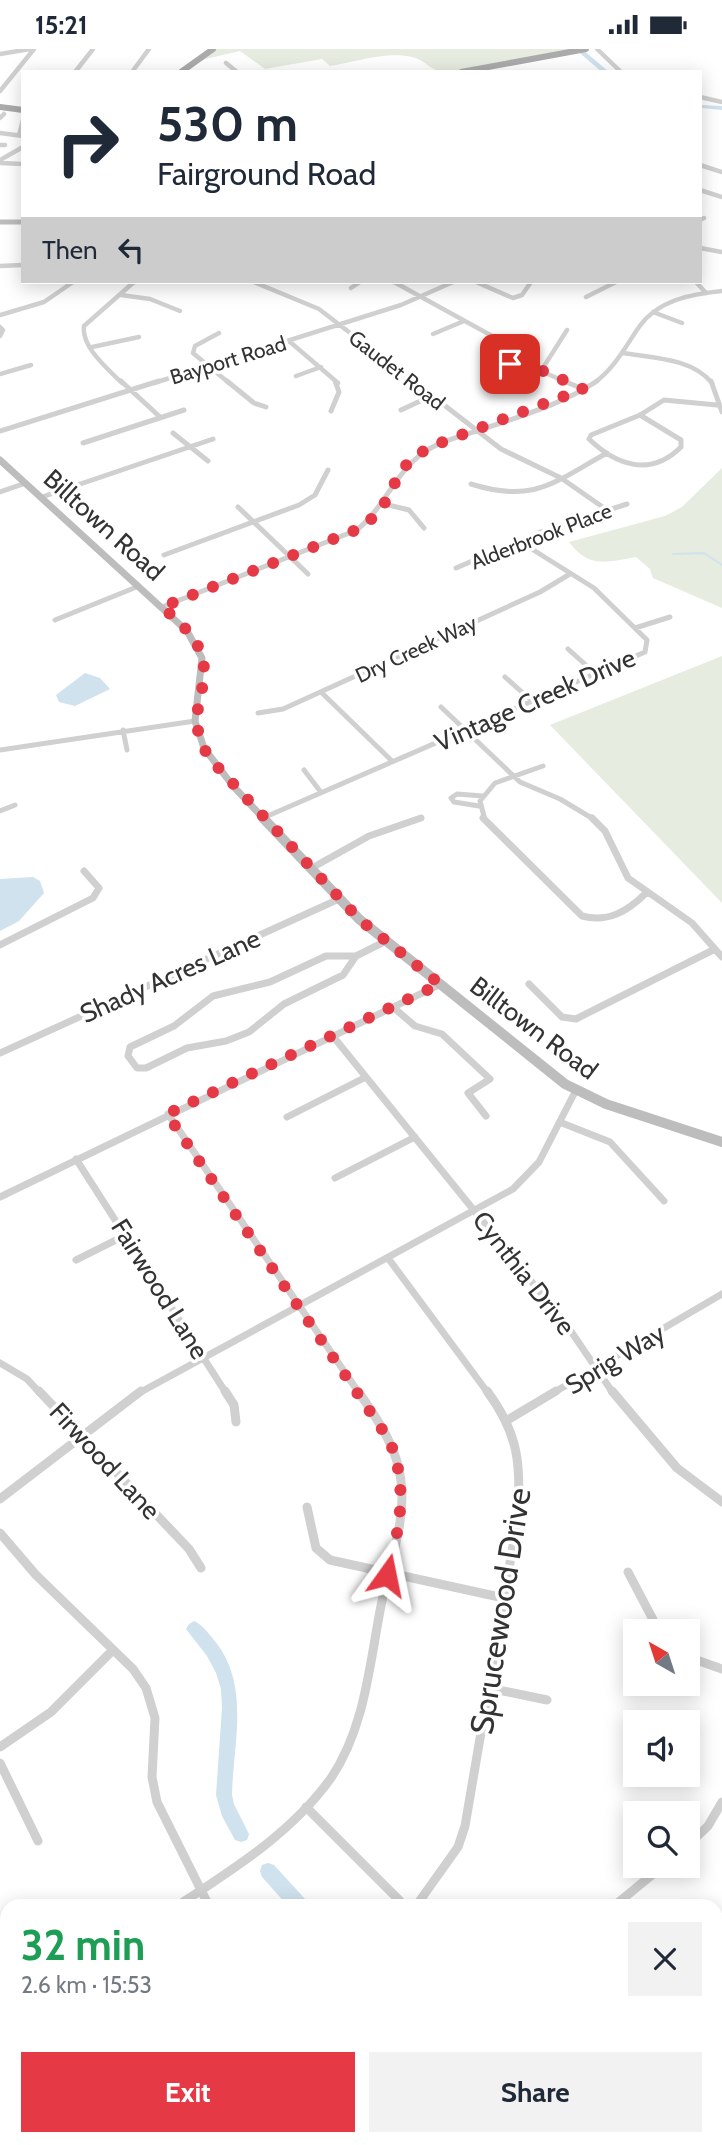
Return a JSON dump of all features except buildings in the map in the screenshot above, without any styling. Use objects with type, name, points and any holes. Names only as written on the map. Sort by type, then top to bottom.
[{"type":"main road","points":[[184,70],[213,49]]},
{"type":"main road","points":[[472,70],[585,49]]},
{"type":"main road","points":[[0,107],[21,110]]},
{"type":"main road","points":[[0,222],[21,222]]},
{"type":"main road","name":"Billtown Road","points":[[0,460],[187,631],[201,655],[195,722],[199,738],[211,760],[310,869],[384,942],[491,1022],[555,1077],[576,1090],[622,1110],[722,1142]]},
{"type":"street","points":[[0,51],[32,49]]},
{"type":"street","points":[[0,91],[32,49]]},
{"type":"street","points":[[77,70],[93,49]]},
{"type":"street","points":[[133,70],[149,49]]},
{"type":"street","points":[[597,49],[619,70]]},
{"type":"street","points":[[226,63],[235,70]]},
{"type":"street","points":[[0,80],[9,81]]},
{"type":"street","points":[[702,97],[722,102]]},
{"type":"street","points":[[1,134],[21,135]]},
{"type":"street","points":[[0,161],[21,148]]},
{"type":"street","points":[[0,161],[21,164]]},
{"type":"street","points":[[702,166],[722,173]]},
{"type":"street","points":[[702,191],[722,197]]},
{"type":"street","points":[[702,248],[722,252]]},
{"type":"street","points":[[0,266],[21,265]]},
{"type":"street","points":[[0,315],[44,302],[70,284]]},
{"type":"street","points":[[132,284],[84,326],[83,334],[102,364],[160,417]]},
{"type":"street","name":"Gaudet Road","points":[[259,284],[318,309],[506,453],[561,478],[607,510]]},
{"type":"street","points":[[352,288],[357,284]]},
{"type":"street","points":[[398,284],[494,337]]},
{"type":"street","name":"Bayport Road","points":[[0,431],[209,368],[423,297],[449,284]]},
{"type":"street","points":[[481,284],[513,298],[522,295],[530,284]]},
{"type":"street","points":[[586,297],[612,284]]},
{"type":"street","points":[[698,284],[706,293]]},
{"type":"street","points":[[162,607],[356,530],[374,517],[402,469],[418,454],[583,389],[606,374],[624,353],[641,323],[653,312],[673,301],[722,291]]},
{"type":"street","points":[[121,295],[150,299],[180,311]]},
{"type":"street","points":[[653,312],[682,323]]},
{"type":"street","points":[[433,334],[464,321]]},
{"type":"street","points":[[0,327],[3,330],[0,336]]},
{"type":"street","points":[[541,370],[567,330]]},
{"type":"street","points":[[219,333],[192,349],[209,368],[254,403],[265,407]]},
{"type":"street","points":[[92,347],[139,337]]},
{"type":"street","points":[[289,341],[339,386],[331,411]]},
{"type":"street","points":[[624,353],[699,371],[711,381],[717,405],[722,412]]},
{"type":"street","points":[[510,364],[541,370],[583,389]]},
{"type":"street","points":[[0,374],[32,365]]},
{"type":"street","points":[[296,376],[321,367]]},
{"type":"street","points":[[401,410],[430,396]]},
{"type":"street","points":[[589,439],[591,435],[640,415],[665,400],[717,405]]},
{"type":"street","points":[[83,443],[184,410]]},
{"type":"street","points":[[578,440],[589,439],[623,463],[639,467],[661,465],[672,459],[682,445],[679,437],[640,415]]},
{"type":"street","points":[[173,433],[208,461]]},
{"type":"street","points":[[42,497],[213,439]]},
{"type":"street","points":[[471,484],[498,494],[524,495],[607,453]]},
{"type":"street","points":[[164,555],[306,502],[318,490],[328,470]]},
{"type":"street","points":[[0,492],[26,483]]},
{"type":"street","points":[[384,504],[410,510],[424,528]]},
{"type":"street","name":"Alderbrook Place","points":[[456,568],[519,541],[627,504]]},
{"type":"street","points":[[238,507],[308,574]]},
{"type":"street","name":"Vintage Creek Drive","points":[[263,818],[320,791],[534,703],[647,650],[648,642],[594,589],[519,541]]},
{"type":"street","name":"Dry Creek Way","points":[[258,713],[283,709],[540,592],[570,574]]},
{"type":"street","points":[[55,619],[139,586]]},
{"type":"street","points":[[635,628],[670,617]]},
{"type":"street","points":[[568,649],[597,675]]},
{"type":"street","points":[[505,677],[534,703]]},
{"type":"street","points":[[321,692],[392,761]]},
{"type":"street","points":[[441,707],[511,775],[597,821],[605,831],[628,879],[692,923],[722,957]]},
{"type":"street","points":[[0,750],[123,730],[195,722]]},
{"type":"street","points":[[123,730],[127,750]]},
{"type":"street","points":[[543,766],[511,775],[495,783],[482,796],[479,806],[482,817],[501,839],[582,916],[595,919],[612,917],[646,893]]},
{"type":"street","points":[[304,770],[320,791]]},
{"type":"street","points":[[479,806],[454,802],[451,798],[457,794],[482,796]]},
{"type":"street","points":[[0,811],[15,805]]},
{"type":"street","points":[[310,869],[369,836],[421,818]]},
{"type":"street","points":[[0,946],[41,922],[93,898],[99,888],[84,871]]},
{"type":"street","name":"Shady Acres Lane","points":[[0,1053],[339,899]]},
{"type":"street","points":[[356,956],[343,975],[284,1004],[258,1027],[239,1037],[187,1048],[146,1068],[137,1068],[128,1056],[130,1047],[174,1026],[213,996],[270,982],[326,956],[356,956],[384,942]]},
{"type":"street","points":[[529,984],[562,1017],[576,1019],[715,949]]},
{"type":"street","points":[[0,1197],[440,984]]},
{"type":"street","points":[[394,1008],[415,1026],[442,1034],[490,1079],[468,1093],[486,1116]]},
{"type":"street","name":"Cynthia Drive","points":[[332,1035],[566,1324],[596,1370],[677,1469],[694,1486],[722,1502]]},
{"type":"street","points":[[287,1117],[366,1077]]},
{"type":"street","points":[[0,1499],[148,1386],[503,1196],[529,1175],[562,1123],[576,1090]]},
{"type":"street","points":[[167,1114],[381,1425],[400,1469],[401,1503],[351,1741],[340,1765],[306,1807],[276,1837],[188,1899]]},
{"type":"street","points":[[562,1123],[614,1145],[664,1201]]},
{"type":"street","points":[[335,1178],[415,1137]]},
{"type":"street","name":"Fairwood Lane","points":[[76,1159],[236,1408],[236,1422]]},
{"type":"street","points":[[76,1260],[126,1235]]},
{"type":"street","name":"Sprucewood Drive","points":[[388,1258],[501,1410],[521,1472],[518,1516],[462,1837],[421,1899]]},
{"type":"street","name":"Sprig Way","points":[[506,1421],[722,1294]]},
{"type":"street","name":"Firwood Lane","points":[[0,1363],[21,1373],[189,1549],[201,1569]]},
{"type":"street","points":[[307,1507],[313,1538],[325,1557],[339,1564],[504,1598]]},
{"type":"street","points":[[0,1533],[36,1575],[133,1669],[150,1696],[155,1718],[152,1777],[157,1802],[204,1899]]},
{"type":"street","points":[[628,1572],[653,1619]]},
{"type":"street","points":[[0,1747],[51,1712],[113,1650]]},
{"type":"street","points":[[700,1661],[722,1669]]},
{"type":"street","points":[[489,1688],[547,1700]]},
{"type":"street","points":[[0,1763],[38,1841]]},
{"type":"street","points":[[700,1834],[708,1826],[722,1802]]},
{"type":"street","points":[[306,1807],[398,1899]]},
{"type":"street","points":[[623,1899],[648,1878]]},
{"type":"shaded area","points":[[216,49],[576,49],[463,70],[433,69],[418,59],[403,55],[382,56],[330,66],[322,59],[265,69],[240,51],[201,60]]},
{"type":"shaded area","points":[[722,468],[722,608],[653,578],[650,569],[636,557],[607,562],[591,560],[576,551],[569,542],[665,516],[682,507]]},
{"type":"shaded area","points":[[722,656],[722,903],[550,725]]},
{"type":"water","points":[[85,673],[100,678],[110,689],[75,706],[59,702],[56,695]]},
{"type":"water","points":[[33,877],[40,881],[44,893],[19,921],[0,931],[0,879]]},
{"type":"waterway","points":[[578,49],[604,70]]},
{"type":"waterway","points":[[702,106],[722,108]]},
{"type":"waterway","points":[[673,554],[704,553],[722,565]]},
{"type":"waterway","points":[[194,1629],[212,1650],[229,1689],[224,1795],[228,1810],[241,1834]]},
{"type":"waterway","points":[[268,1871],[294,1899]]},
{"type":"route","points":[[387,1575],[397,1533],[402,1492],[400,1469],[388,1438],[167,1114],[418,997],[440,984],[384,942],[359,919],[211,760],[199,738],[195,722],[202,669],[201,655],[194,639],[162,607],[347,536],[374,517],[402,469],[418,454],[440,443],[583,389],[541,370],[510,364]]}]
